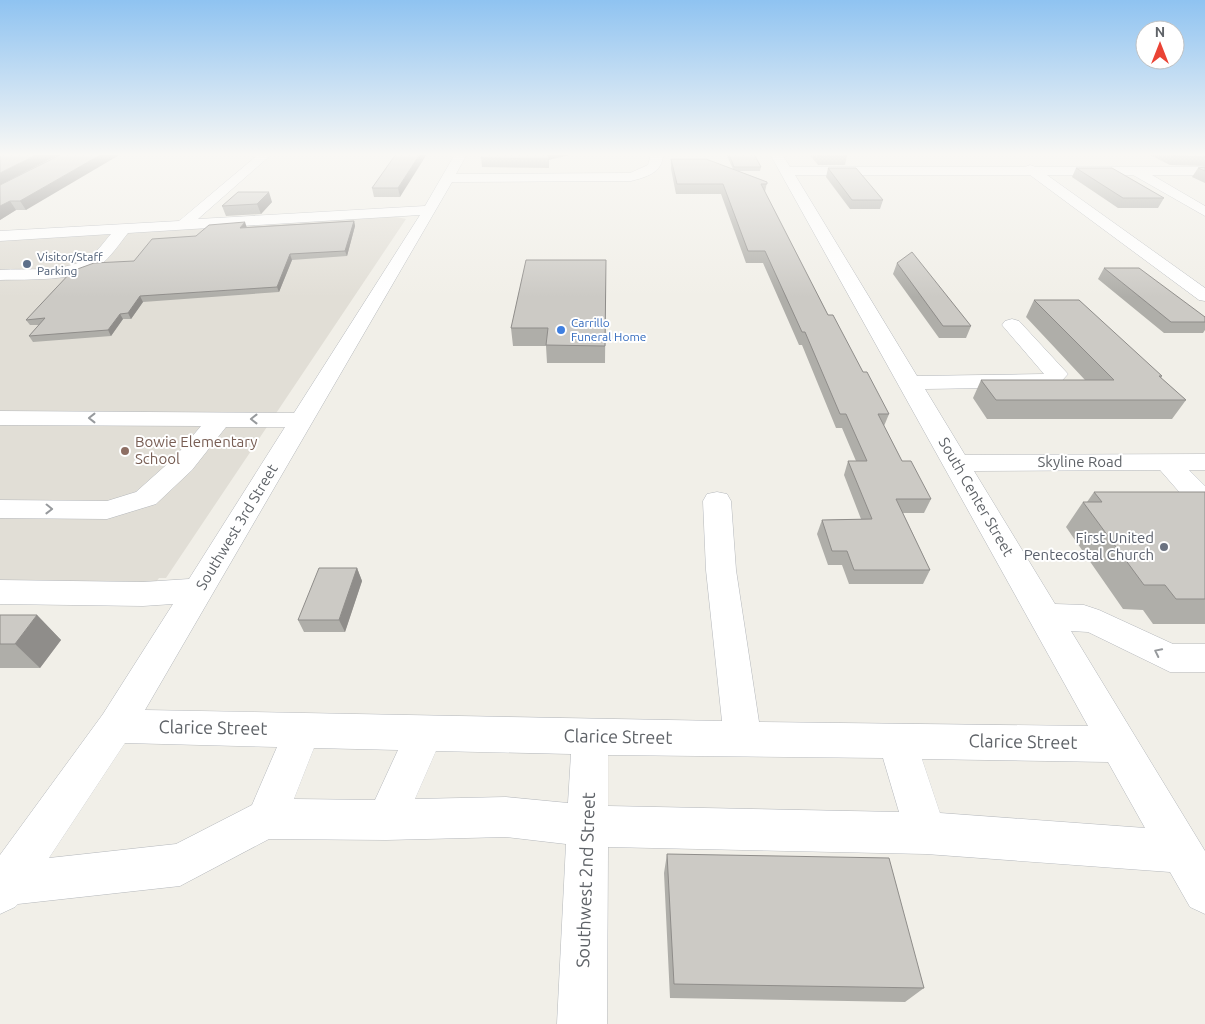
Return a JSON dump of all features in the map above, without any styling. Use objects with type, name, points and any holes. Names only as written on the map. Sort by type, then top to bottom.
[{"type":"street","points":[[183,225],[210,202]]},
{"type":"street","name":"Southwest 3rd Street","points":[[3,888],[116,726],[435,202]]},
{"type":"street","name":"South Center Street","points":[[804,202],[1205,892]]},
{"type":"street","points":[[1075,202],[1205,296]]},
{"type":"street","points":[[1188,202],[1205,212]]},
{"type":"street","points":[[0,236],[430,210]]},
{"type":"street","points":[[0,275],[20,262],[64,271],[93,262],[123,228]]},
{"type":"street","points":[[909,383],[1050,380],[1057,374],[1012,325]]},
{"type":"street","points":[[0,418],[303,420]]},
{"type":"street","points":[[0,509],[107,510],[146,498],[183,464],[220,419]]},
{"type":"street","points":[[1167,462],[1205,503]]},
{"type":"street","name":"Skyline Road","points":[[956,463],[1205,462]]},
{"type":"street","points":[[718,501],[721,570],[743,739]]},
{"type":"street","points":[[0,592],[143,594],[199,590]]},
{"type":"street","points":[[1045,617],[1084,618],[1099,623],[1170,658],[1205,658]]},
{"type":"street","name":"Clarice Street","points":[[116,726],[590,737],[1119,744]]},
{"type":"street","points":[[266,819],[302,730]]},
{"type":"street","points":[[386,820],[424,733]]},
{"type":"street","name":"Southwest 2nd Street","points":[[582,1024],[590,737]]},
{"type":"street","points":[[897,741],[926,833]]},
{"type":"street","points":[[3,888],[180,865],[266,819],[386,820],[506,817],[588,826],[926,833],[1182,852]]},
{"type":"shaded area","name":"Bowie Elementary School","points":[[392,216],[406,219],[166,578],[159,578],[150,591],[0,589],[0,240]]},
{"type":"building","points":[[0,202],[8,202],[0,206]]},
{"type":"building","points":[[227,202],[259,202],[257,204],[222,206]]},
{"type":"building","points":[[730,202],[770,202],[828,315],[833,315],[863,372],[867,372],[889,414],[878,414],[902,461],[911,461],[931,499],[896,499],[930,570],[854,570],[847,551],[832,551],[822,520],[872,519],[848,461],[867,461],[846,414],[840,414],[805,332],[802,332],[765,251],[748,251]]},
{"type":"building","points":[[354,221],[345,251],[290,254],[277,287],[140,296],[128,313],[120,314],[108,330],[29,336],[45,318],[26,320],[72,271],[94,263],[134,261],[152,239],[196,236],[209,225],[245,222],[240,228]]},
{"type":"building","points":[[912,252],[971,326],[943,326],[897,263]]},
{"type":"building","points":[[526,260],[606,260],[605,346],[546,345],[548,328],[511,328]]},
{"type":"building","points":[[1104,268],[1139,268],[1205,317],[1205,322],[1171,322]]},
{"type":"building","points":[[1034,300],[1079,300],[1186,400],[996,400],[981,380],[1114,380]]},
{"type":"building","points":[[1094,492],[1205,492],[1205,599],[1176,599],[1165,585],[1144,585],[1083,502],[1102,502]]},
{"type":"building","points":[[319,568],[357,568],[339,620],[298,620]]},
{"type":"building","points":[[0,615],[37,615],[15,644],[0,644]]},
{"type":"building","points":[[667,854],[889,858],[924,988],[674,984]]},
{"type":"place","name":"Visitor/Staff Parking","points":[[27,264]]},
{"type":"place","name":"Carrillo Funeral Home","points":[[561,330]]},
{"type":"place","name":"Bowie Elementary School","points":[[125,451]]},
{"type":"place","name":"First United Pentecostal Church","points":[[1164,547]]}]
